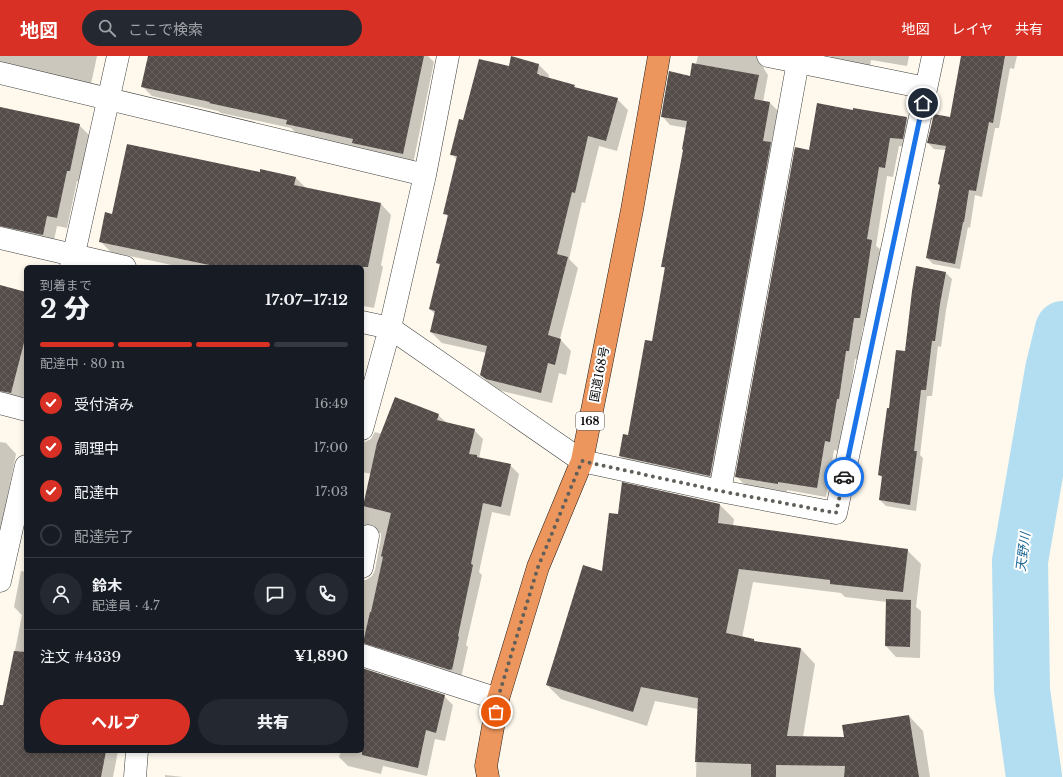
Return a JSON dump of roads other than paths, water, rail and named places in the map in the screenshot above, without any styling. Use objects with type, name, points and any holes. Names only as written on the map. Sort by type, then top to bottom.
[{"type":"highway","name":"国道168号","points":[[488,777],[486,766],[498,698],[538,567],[582,461],[632,210],[659,56]]},
{"type":"street","points":[[72,261],[118,56]]},
{"type":"street","points":[[364,422],[390,328],[425,175],[448,56]]},
{"type":"street","points":[[768,56],[799,59],[926,88]]},
{"type":"street","points":[[364,322],[390,328],[582,461],[720,491],[836,513],[933,56]]},
{"type":"street","points":[[720,491],[799,59]]},
{"type":"street","points":[[0,73],[425,175]]},
{"type":"street","points":[[0,238],[72,261],[107,265]]},
{"type":"street","points":[[0,403],[24,409]]},
{"type":"street","points":[[0,581],[24,475]]},
{"type":"street","points":[[364,557],[368,536]]},
{"type":"street","points":[[364,655],[498,698]]},
{"type":"street","points":[[135,777],[137,753]]},
{"type":"waterway","name":"天野川","points":[[1034,777],[1022,690],[1020,561],[1053,370],[1063,329]]}]
